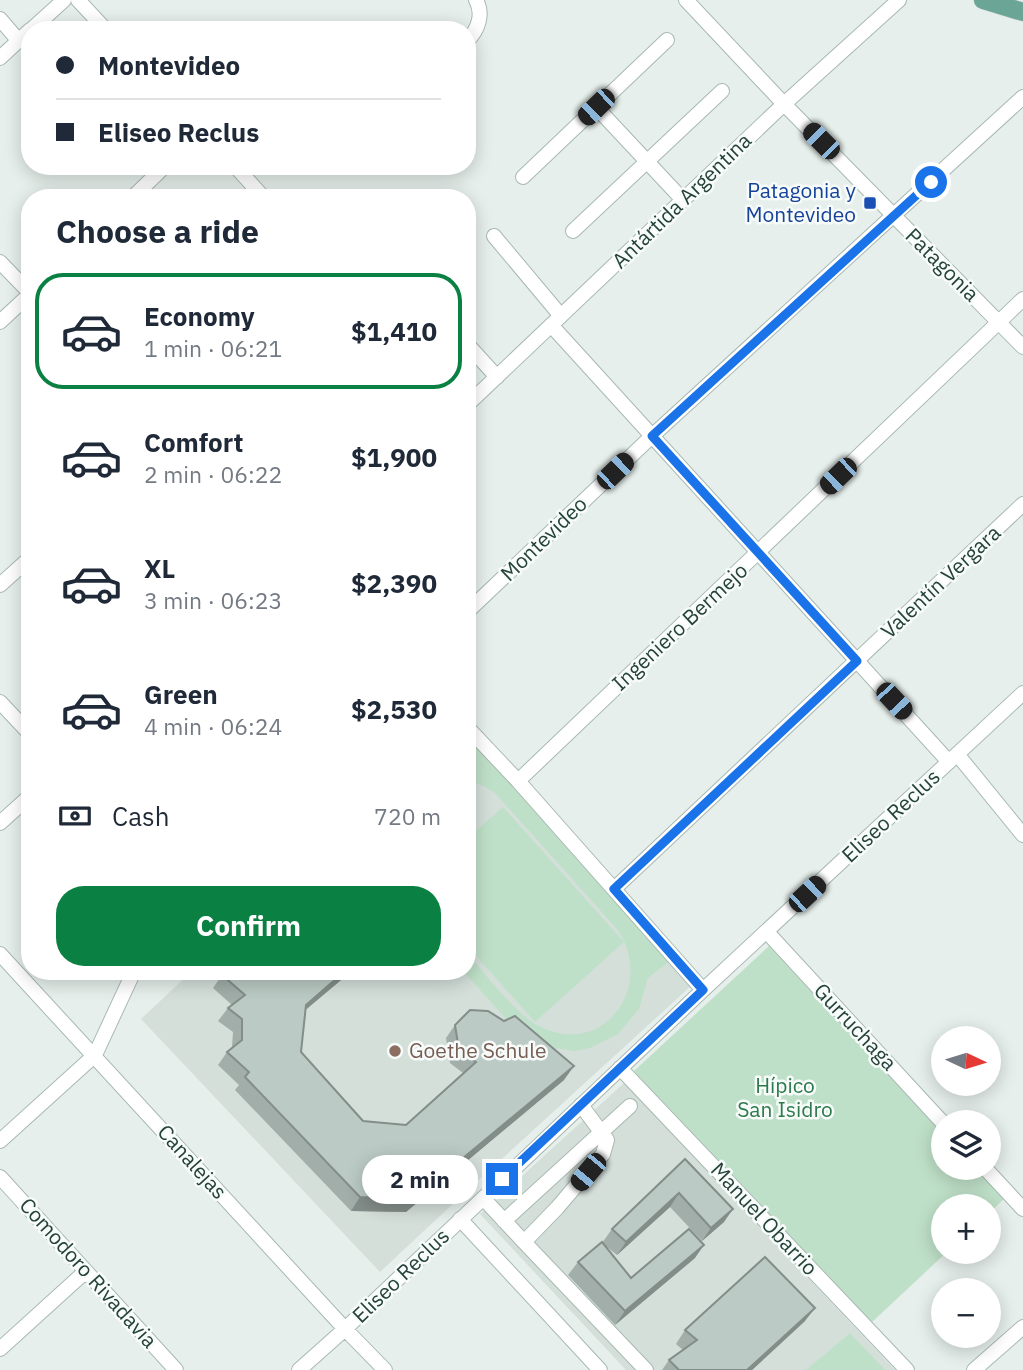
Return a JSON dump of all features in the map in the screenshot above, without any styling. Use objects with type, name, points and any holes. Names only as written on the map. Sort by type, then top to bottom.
[{"type":"main road","points":[[983,0],[1023,12]]},
{"type":"street","points":[[41,21],[64,0]]},
{"type":"street","points":[[78,0],[98,21]]},
{"type":"street","points":[[475,0],[480,8],[476,29]]},
{"type":"street","name":"Patagonia","points":[[686,0],[784,104],[1023,347]]},
{"type":"street","name":"Antártida Argentina","points":[[476,397],[784,104],[899,0]]},
{"type":"street","points":[[0,19],[21,31]]},
{"type":"street","points":[[0,58],[21,39]]},
{"type":"street","points":[[523,177],[667,40]]},
{"type":"street","points":[[573,231],[722,91]]},
{"type":"street","name":"Montevideo","points":[[476,603],[652,436],[1023,97]]},
{"type":"street","points":[[596,107],[683,200]]},
{"type":"street","points":[[141,189],[156,175]]},
{"type":"street","points":[[243,175],[256,189]]},
{"type":"street","points":[[494,236],[556,320],[652,436],[857,661],[953,758],[1023,835]]},
{"type":"street","points":[[0,262],[21,284]]},
{"type":"street","name":"Ingeniero Bermejo","points":[[518,781],[1023,299]]},
{"type":"street","points":[[0,322],[21,302]]},
{"type":"street","points":[[476,354],[497,377]]},
{"type":"street","name":"Valentín Vergara","points":[[614,889],[1023,504]]},
{"type":"street","points":[[0,585],[21,566]]},
{"type":"street","name":"Eliseo Reclus","points":[[299,1370],[1023,693]]},
{"type":"street","points":[[0,702],[21,724]]},
{"type":"street","points":[[476,737],[703,990]]},
{"type":"street","points":[[0,823],[21,804]]},
{"type":"street","name":"Gurruchaga","points":[[767,932],[931,1110]]},
{"type":"street","name":"Canalejas","points":[[0,954],[21,977]]},
{"type":"street","name":"Canalejas","points":[[24,980],[385,1370]]},
{"type":"street","points":[[0,1141],[94,1055],[130,980]]},
{"type":"street","name":"Manuel Obarrio","points":[[620,1068],[907,1370]]},
{"type":"street","points":[[524,1242],[603,1154],[607,1140],[581,1105]]},
{"type":"street","points":[[504,1221],[630,1106]]},
{"type":"street","name":"Comodoro Rivadavia","points":[[0,1177],[176,1370]]},
{"type":"street","points":[[996,1180],[1023,1209]]},
{"type":"street","points":[[483,1198],[646,1370]]},
{"type":"street","points":[[460,1219],[600,1370]]},
{"type":"street","points":[[0,1349],[86,1271]]},
{"type":"street","points":[[974,1370],[1023,1327]]},
{"type":"shaded area","name":"Goethe Schule","points":[[476,745],[692,985],[492,1168],[510,1187],[624,1083],[895,1370],[626,1370],[480,1214],[505,1193],[486,1173],[380,1272],[141,1019],[182,980],[476,980]]},
{"type":"green space","points":[[476,745],[670,961],[648,978],[639,1009],[618,1034],[590,1048],[574,1051],[542,1046],[515,1029],[471,980],[476,980],[476,963],[526,1017],[548,1030],[570,1034],[590,1031],[607,1022],[620,1007],[628,989],[631,969],[627,948],[616,928],[495,793],[476,783]]},
{"type":"green space","points":[[503,807],[624,942],[535,1022],[476,956],[476,831]]},
{"type":"green space","name":"Hípico San Isidro","points":[[769,946],[931,1121],[931,1180],[986,1180],[999,1194],[931,1194],[931,1264],[934,1264],[871,1323],[634,1071]]},
{"type":"green space","points":[[850,1333],[885,1370],[806,1370]]},
{"type":"building","points":[[228,980],[335,980],[306,1005],[301,1052],[363,1121],[406,1125],[476,1062],[459,1050],[455,1025],[470,1010],[488,1011],[504,1021],[515,1016],[574,1066],[415,1198],[360,1197],[245,1077],[249,1072],[227,1052],[242,1040],[242,1019],[228,1008],[245,995]]},
{"type":"building","points":[[685,1159],[733,1209],[711,1228],[679,1193],[626,1242],[612,1229]]},
{"type":"building","points":[[689,1229],[704,1245],[625,1311],[578,1262],[602,1242],[631,1278]]},
{"type":"building","points":[[765,1257],[815,1308],[747,1370],[679,1370],[669,1360],[697,1340],[685,1330]]},
{"type":"place","name":"Patagonia y Montevideo","points":[[870,203]]},
{"type":"place","name":"Goethe Schule","points":[[395,1051]]},
{"type":"route","points":[[502,1179],[703,990],[614,889],[857,661],[652,436],[931,182]]}]
